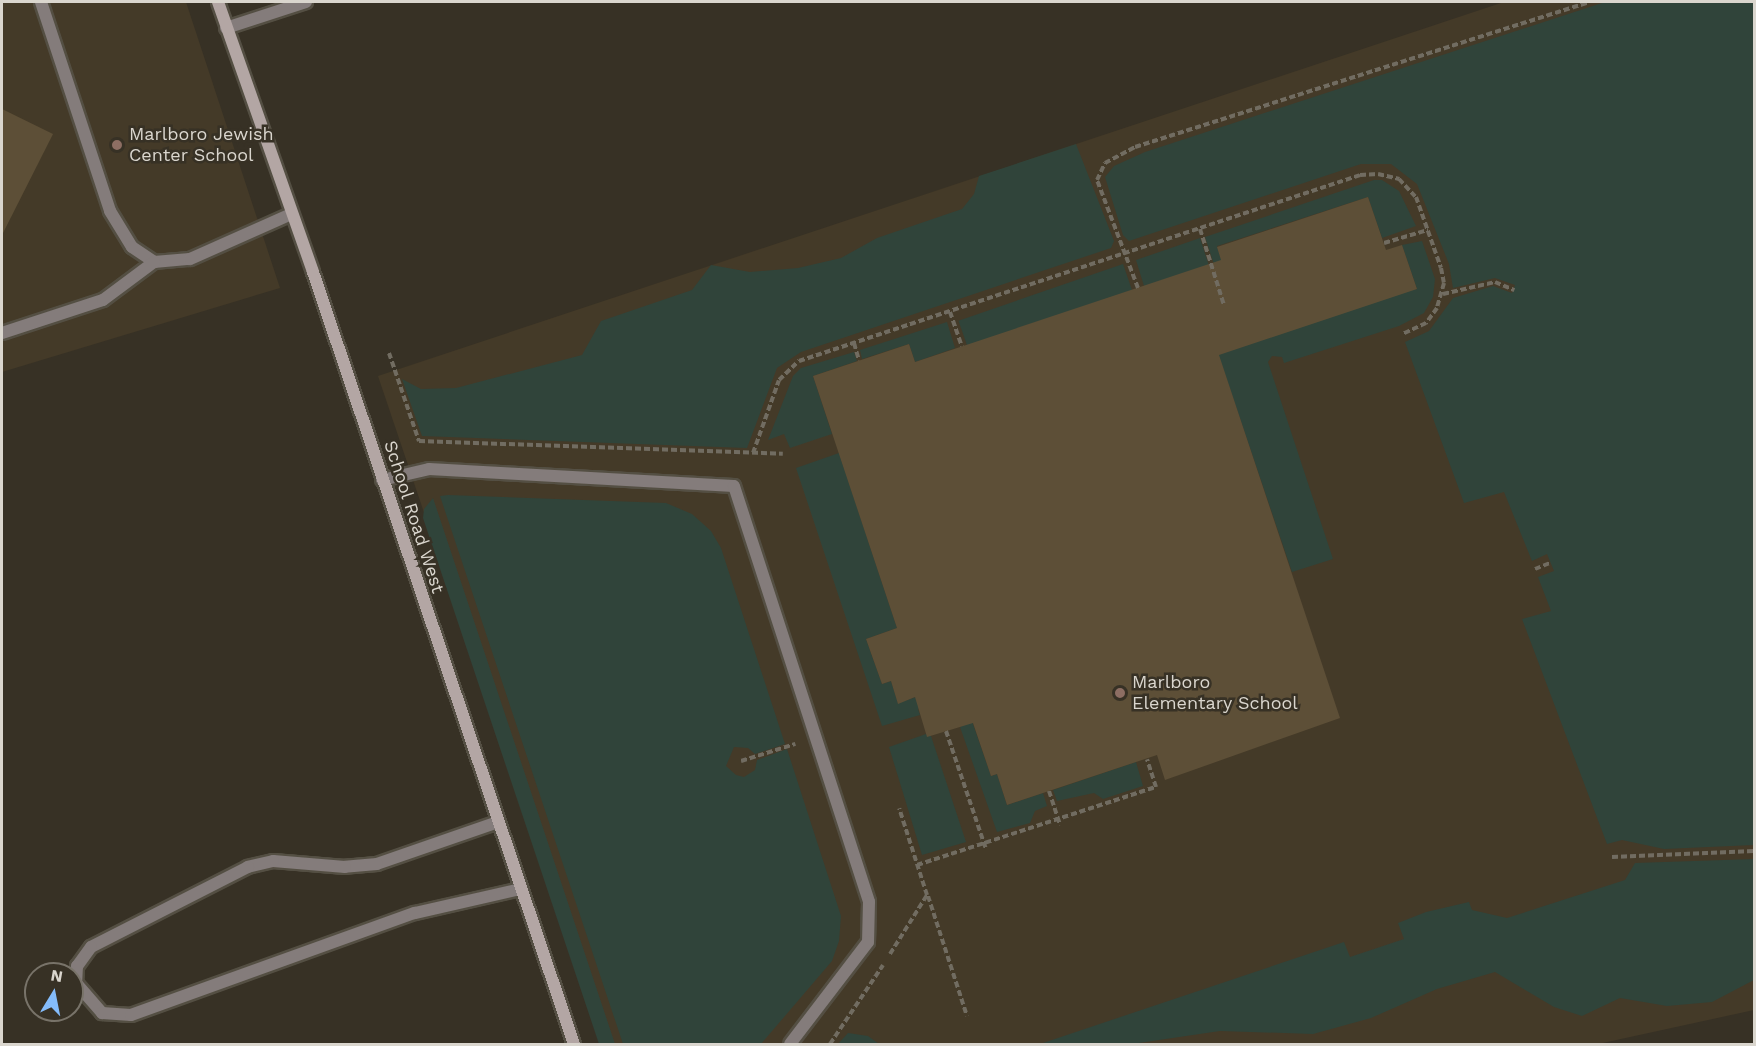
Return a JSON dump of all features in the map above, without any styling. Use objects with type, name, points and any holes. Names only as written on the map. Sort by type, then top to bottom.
[{"type":"street","points":[[41,2],[110,211],[132,247],[153,262]]},
{"type":"street","name":"School Road West","points":[[218,2],[574,1044]]},
{"type":"street","points":[[226,28],[306,2]]},
{"type":"street","points":[[2,333],[104,300],[153,262],[190,259],[291,214]]},
{"type":"street","points":[[382,480],[429,469],[734,486],[869,902],[868,942],[790,1044]]},
{"type":"street","points":[[498,822],[376,864],[345,867],[273,861],[248,867],[91,947],[76,966],[76,983],[91,1004],[102,1013],[131,1015],[415,913],[521,889]]},
{"type":"path","points":[[1138,288],[1097,180],[1105,163],[1135,147],[1589,2]]},
{"type":"path","points":[[753,453],[779,380],[799,362],[1360,176],[1378,174],[1399,179],[1410,191],[1428,230],[1441,268],[1443,294],[1426,323],[1402,334]]},
{"type":"path","points":[[1200,229],[1224,305]]},
{"type":"path","points":[[1384,243],[1428,230]]},
{"type":"path","points":[[1443,294],[1495,282],[1514,290]]},
{"type":"path","points":[[950,312],[962,346]]},
{"type":"path","points":[[854,343],[859,360]]},
{"type":"path","points":[[389,353],[419,441],[783,454]]},
{"type":"path","points":[[1535,569],[1550,563]]},
{"type":"path","points":[[946,731],[986,849]]},
{"type":"path","points":[[741,761],[816,737]]},
{"type":"path","points":[[917,865],[1156,787],[1147,759]]},
{"type":"path","points":[[1048,791],[1060,825]]},
{"type":"path","points":[[1612,857],[1755,851]]},
{"type":"path","points":[[927,895],[968,1016]]},
{"type":"shaded area","name":"Marlboro Jewish Center School","points":[[2,2],[186,2],[280,288],[2,372]]},
{"type":"shaded area","name":"Marlboro Elementary School","points":[[1504,2],[1754,2],[1754,1010],[1598,1044],[603,1044],[378,376]]},
{"type":"green space","points":[[1605,2],[1754,2],[1754,845],[1664,849],[1622,840],[1607,844],[1522,619],[1551,611],[1538,577],[1554,571],[1547,554],[1532,561],[1504,492],[1464,503],[1405,342],[1429,331],[1453,298],[1493,286],[1512,293],[1515,285],[1495,278],[1453,288],[1449,264],[1417,184],[1391,164],[1361,164],[1129,241],[1123,235],[1105,177],[1114,166],[1145,152]]},
{"type":"green space","points":[[1076,144],[1114,241],[1111,248],[801,352],[777,368],[747,448],[422,436],[402,379],[421,389],[456,388],[582,355],[601,321],[692,290],[711,265],[750,272],[798,268],[841,258],[877,238],[962,209],[974,194],[979,176]]},
{"type":"green space","points":[[1374,180],[1382,180],[1399,191],[1416,226],[1382,238],[1368,197],[1217,246],[1232,293],[1224,295],[1205,237]]},
{"type":"green space","points":[[1200,238],[1222,306],[1144,286],[1136,260]]},
{"type":"green space","points":[[1422,241],[1435,279],[1433,297],[1424,313],[1399,326],[1284,363],[1282,357],[1272,356],[1268,362],[1333,559],[1292,572],[1209,327],[1417,289],[1402,245]]},
{"type":"green space","points":[[1123,264],[1132,290],[968,347],[958,321]]},
{"type":"green space","points":[[947,322],[955,348],[915,362],[909,344],[862,359],[860,350]]},
{"type":"green space","points":[[854,352],[857,361],[813,376],[832,434],[790,448],[784,434],[768,440],[793,376],[801,368]]},
{"type":"green space","points":[[839,453],[897,628],[866,639],[882,684],[891,681],[898,703],[919,696],[922,707],[918,709],[920,715],[882,726],[796,468]]},
{"type":"green space","points":[[440,496],[666,503],[692,514],[711,531],[721,548],[785,744],[755,754],[748,748],[734,747],[726,766],[736,775],[744,777],[755,770],[757,760],[787,749],[841,916],[839,941],[832,961],[761,1044],[623,1044]]},
{"type":"green space","points":[[433,498],[615,1044],[599,1044],[423,518],[424,509]]},
{"type":"green space","points":[[972,721],[991,776],[997,774],[1007,805],[1043,793],[1047,806],[1035,811],[1030,823],[997,832],[960,727]]},
{"type":"green space","points":[[926,734],[931,736],[966,842],[922,855],[889,747]]},
{"type":"green space","points":[[1136,762],[1143,786],[1103,799],[1094,793],[1057,801],[1053,790]]},
{"type":"green space","points":[[1754,859],[1754,980],[1712,1002],[1667,1006],[1620,998],[1582,1016],[1554,1007],[1495,972],[1437,989],[1371,1018],[1313,1034],[1220,1031],[1132,1044],[1040,1044],[1344,942],[1350,957],[1404,939],[1398,923],[1426,912],[1469,902],[1472,910],[1507,918],[1625,880],[1635,863]]},
{"type":"green space","points":[[848,1033],[868,1036],[879,1044],[838,1044]]},
{"type":"building","points":[[2,109],[53,134],[2,235]]},
{"type":"building","points":[[1368,197],[1386,250],[1402,245],[1417,289],[1219,355],[1340,718],[1165,780],[1157,755],[1007,805],[997,774],[991,776],[973,723],[927,737],[915,697],[898,704],[891,681],[882,684],[866,639],[897,628],[813,376],[909,344],[915,362],[1221,260],[1217,247]]},
{"type":"place","name":"Marlboro Jewish Center School","points":[[117,145]]},
{"type":"place","name":"Marlboro Elementary School","points":[[1120,693]]}]
